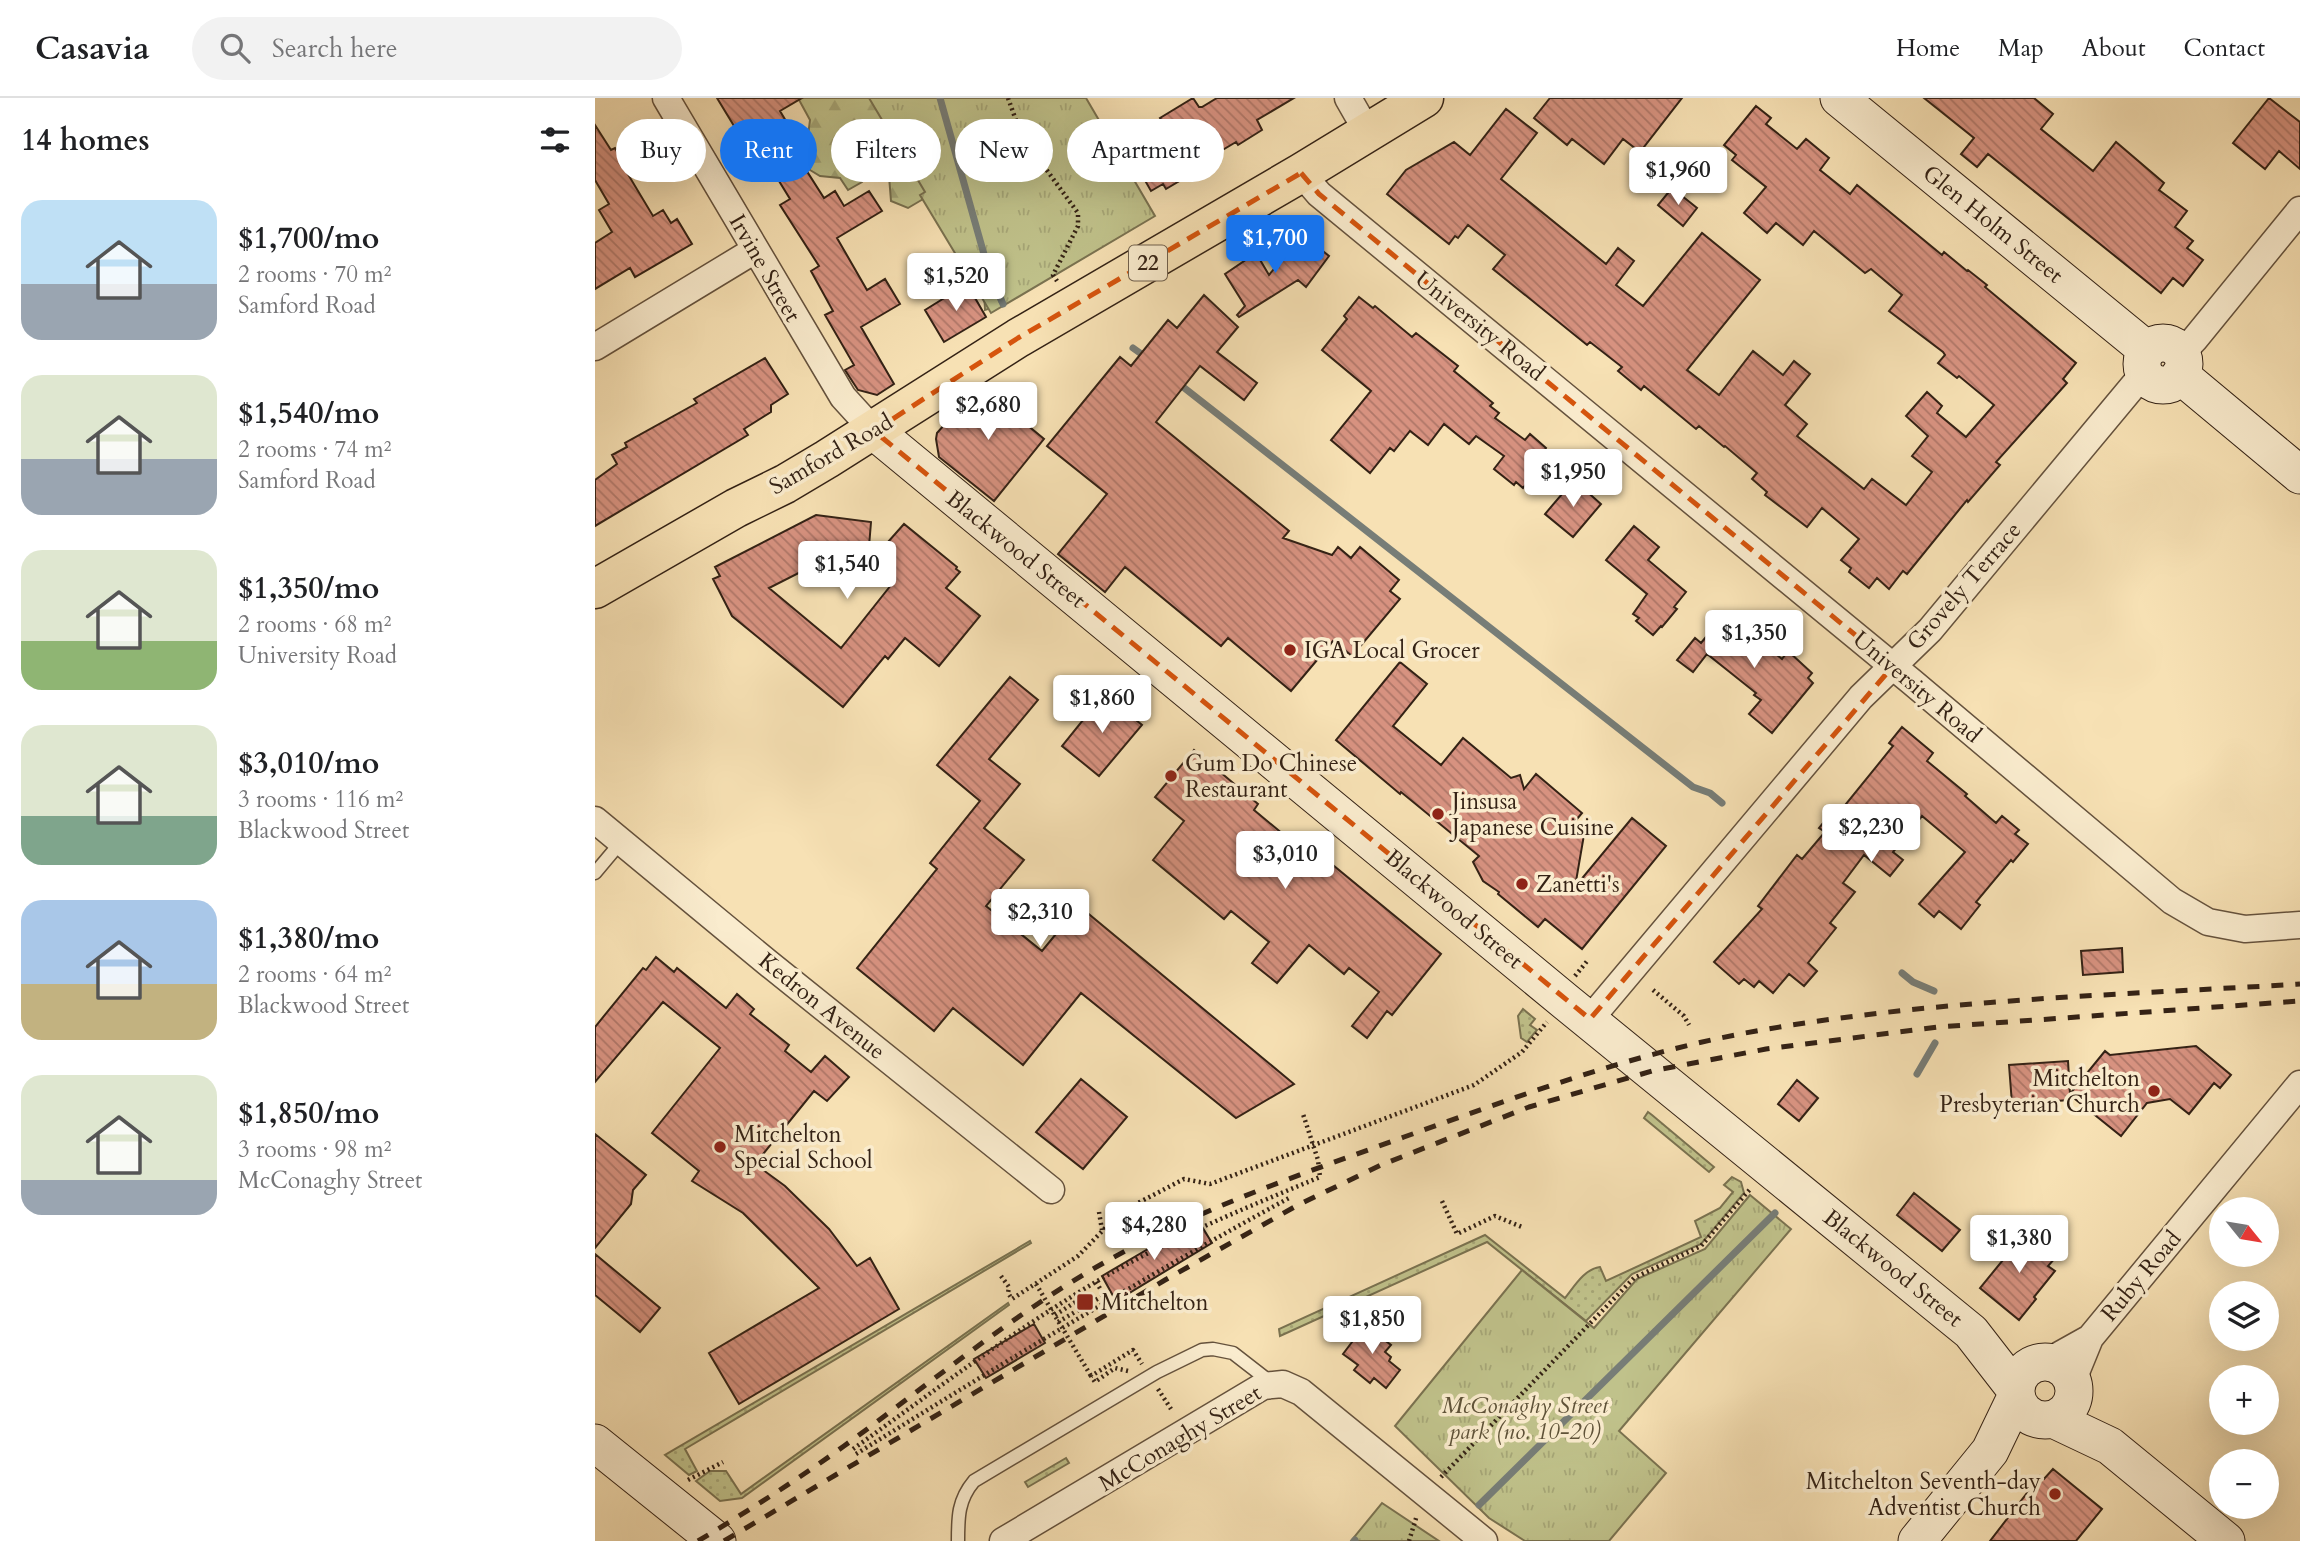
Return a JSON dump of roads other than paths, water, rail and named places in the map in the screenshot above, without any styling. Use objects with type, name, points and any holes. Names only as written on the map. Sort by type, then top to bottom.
[{"type":"main road","name":"Samford Road","points":[[595,589],[736,508],[785,484],[874,431],[1018,338],[1424,98]]},
{"type":"street","name":"Irvine Street","points":[[666,98],[843,397],[874,431]]},
{"type":"street","points":[[1348,98],[1368,133]]},
{"type":"street","name":"Glen Holm Street","points":[[1839,98],[2300,475]]},
{"type":"street","name":"University Road","points":[[1301,173],[1312,188],[1893,666],[2172,901],[2208,922],[2233,927],[2245,929],[2300,925]]},
{"type":"street","name":"Grovely Terrace","points":[[1590,1019],[1861,697],[1930,630],[2163,363],[2194,340],[2296,223]]},
{"type":"street","points":[[595,347],[755,250]]},
{"type":"street","name":"Blackwood Street","points":[[874,431],[2226,1541]]},
{"type":"street","name":"Kedron Avenue","points":[[595,820],[1051,1190]]},
{"type":"street","name":"Ruby Road","points":[[2045,1391],[2300,1084]]},
{"type":"street","name":"McConaghy Street","points":[[1003,1541],[1237,1401],[1263,1386],[1273,1384],[1293,1387],[1301,1392],[1484,1541]]},
{"type":"street","points":[[1917,1541],[1990,1451],[2045,1391]]},
{"type":"street","points":[[595,1443],[717,1541]]},
{"type":"lane","points":[[595,873],[621,842]]},
{"type":"lane","points":[[958,1541],[957,1514],[960,1502],[974,1481],[1150,1376],[1192,1354],[1213,1349],[1233,1353],[1273,1384]]},
{"type":"waterway","points":[[940,98],[989,272],[1003,304]]},
{"type":"waterway","points":[[1133,348],[1147,358]]},
{"type":"waterway","points":[[1178,383],[1693,787],[1710,793],[1722,803]]},
{"type":"waterway","points":[[1902,973],[1913,982],[1934,991]]},
{"type":"waterway","points":[[1917,1074],[1935,1043]]},
{"type":"waterway","points":[[1479,1505],[1775,1213]]},
{"type":"railway","points":[[698,1541],[808,1471],[1006,1326],[1107,1261],[1180,1224],[1253,1193],[1492,1106],[1626,1062],[1762,1030],[1896,1011],[1963,1005],[2300,984]]},
{"type":"railway","points":[[724,1541],[1165,1280],[1298,1205],[1381,1165],[1529,1107],[1652,1071],[1766,1049],[1938,1027],[2300,1001]]},
{"type":"place","name":"IGA Local Grocer","points":[[1290,650]]},
{"type":"place","name":"Gum Do Chinese Restaurant","points":[[1171,776]]},
{"type":"place","name":"Jinsusa Japanese Cuisine","points":[[1438,814]]},
{"type":"place","name":"Zanetti's","points":[[1522,884]]},
{"type":"place","name":"Mitchelton Presbyterian Church","points":[[2154,1091]]},
{"type":"place","name":"Mitchelton Special School","points":[[720,1147]]},
{"type":"place","name":"Mitchelton","points":[[1085,1302]]},
{"type":"place","name":"Mitchelton Seventh-day Adventist Church","points":[[2055,1494]]},
{"type":"park label","name":"McConaghy Street park (no. 10-20)","points":[[1525,1418]]}]
